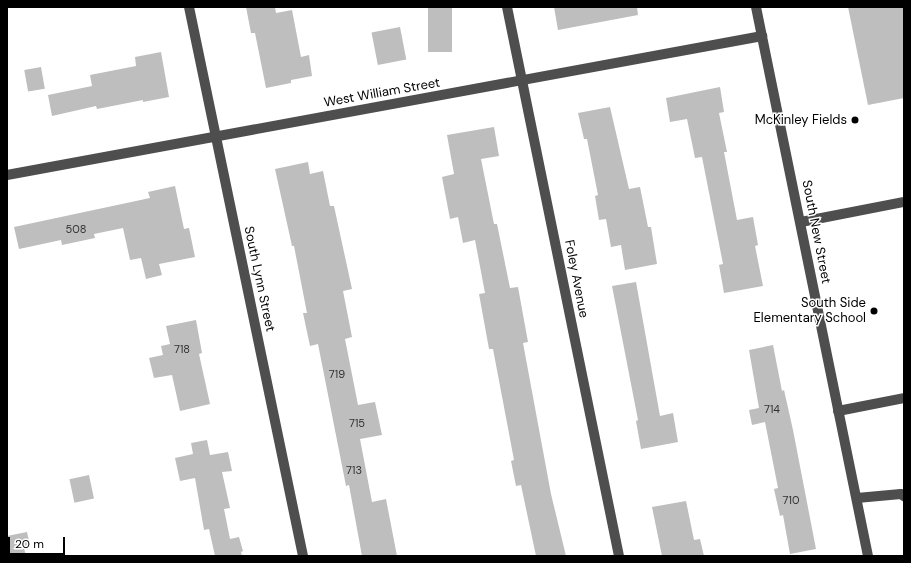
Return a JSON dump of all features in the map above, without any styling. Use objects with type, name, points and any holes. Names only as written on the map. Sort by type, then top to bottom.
[{"type":"street","name":"South Lynn Street","points":[[189,7],[303,556]]},
{"type":"street","name":"Foley Avenue","points":[[507,7],[619,556]]},
{"type":"street","name":"South New Street","points":[[756,7],[868,556]]},
{"type":"street","name":"West William Street","points":[[7,175],[762,36]]},
{"type":"street","points":[[800,222],[904,202]]},
{"type":"street","points":[[838,411],[904,398]]},
{"type":"street","points":[[857,498],[901,494],[904,496]]},
{"type":"building","points":[[246,7],[275,7],[276,13],[292,10],[301,57],[309,55],[312,76],[291,80],[291,83],[266,88],[255,33],[251,33]]},
{"type":"building","points":[[428,7],[452,7],[452,52],[428,52]]},
{"type":"building","points":[[554,7],[637,7],[638,15],[558,30]]},
{"type":"building","points":[[848,7],[904,7],[904,98],[868,105]]},
{"type":"building","points":[[400,27],[406,59],[378,65],[372,33]]},
{"type":"building","points":[[161,52],[169,97],[143,102],[143,100],[97,109],[96,106],[52,116],[48,95],[92,86],[90,75],[136,66],[135,57]]},
{"type":"building","points":[[41,67],[45,89],[28,92],[24,70]]},
{"type":"building","points":[[720,87],[724,112],[719,113],[727,152],[724,152],[737,220],[753,217],[758,245],[755,246],[763,286],[724,293],[719,265],[723,264],[702,157],[695,158],[687,119],[670,122],[666,98]]},
{"type":"building","points":[[610,107],[629,189],[640,187],[648,227],[651,227],[657,264],[625,270],[621,245],[611,247],[606,219],[599,220],[595,196],[598,195],[587,139],[584,139],[578,113]]},
{"type":"building","points":[[494,127],[499,156],[481,159],[494,224],[497,224],[510,288],[518,287],[528,342],[523,343],[551,494],[566,556],[536,556],[521,485],[516,486],[511,461],[514,460],[493,349],[489,349],[479,294],[485,293],[475,240],[463,243],[458,217],[450,219],[442,177],[454,174],[447,135]]},
{"type":"building","points":[[308,162],[310,174],[323,171],[330,206],[334,206],[352,289],[343,291],[352,337],[345,339],[358,405],[375,402],[382,435],[360,439],[372,502],[386,499],[397,556],[362,556],[349,485],[346,486],[318,344],[310,346],[303,313],[307,313],[294,246],[292,246],[275,169]]},
{"type":"building","points":[[175,186],[184,229],[189,228],[195,257],[159,264],[162,275],[146,279],[141,258],[130,260],[123,228],[94,234],[95,238],[62,245],[61,240],[19,249],[14,227],[150,198],[148,192]]},
{"type":"building","points":[[636,282],[660,416],[673,413],[678,442],[641,449],[636,421],[638,420],[612,286]]},
{"type":"building","points":[[196,320],[202,353],[199,354],[210,404],[180,411],[172,375],[154,378],[149,358],[163,355],[161,346],[170,344],[166,326]]},
{"type":"building","points":[[773,345],[782,391],[784,390],[793,430],[816,549],[790,554],[783,515],[780,516],[774,489],[778,488],[765,422],[752,425],[749,410],[759,408],[749,350]]},
{"type":"building","points":[[207,440],[210,455],[228,452],[232,471],[222,472],[230,508],[224,509],[230,539],[239,537],[243,551],[241,552],[242,556],[215,556],[209,529],[204,530],[195,478],[180,481],[175,458],[193,454],[191,443]]},
{"type":"building","points":[[89,475],[94,498],[74,503],[69,479]]},
{"type":"building","points":[[686,501],[694,540],[700,539],[704,556],[662,556],[652,507]]},
{"type":"building","points":[[27,532],[30,546],[24,548],[26,556],[7,556],[7,536]]},
{"type":"place","name":"McKinley Fields","points":[[855,120]]},
{"type":"place","name":"South Side Elementary School","points":[[874,311]]}]
